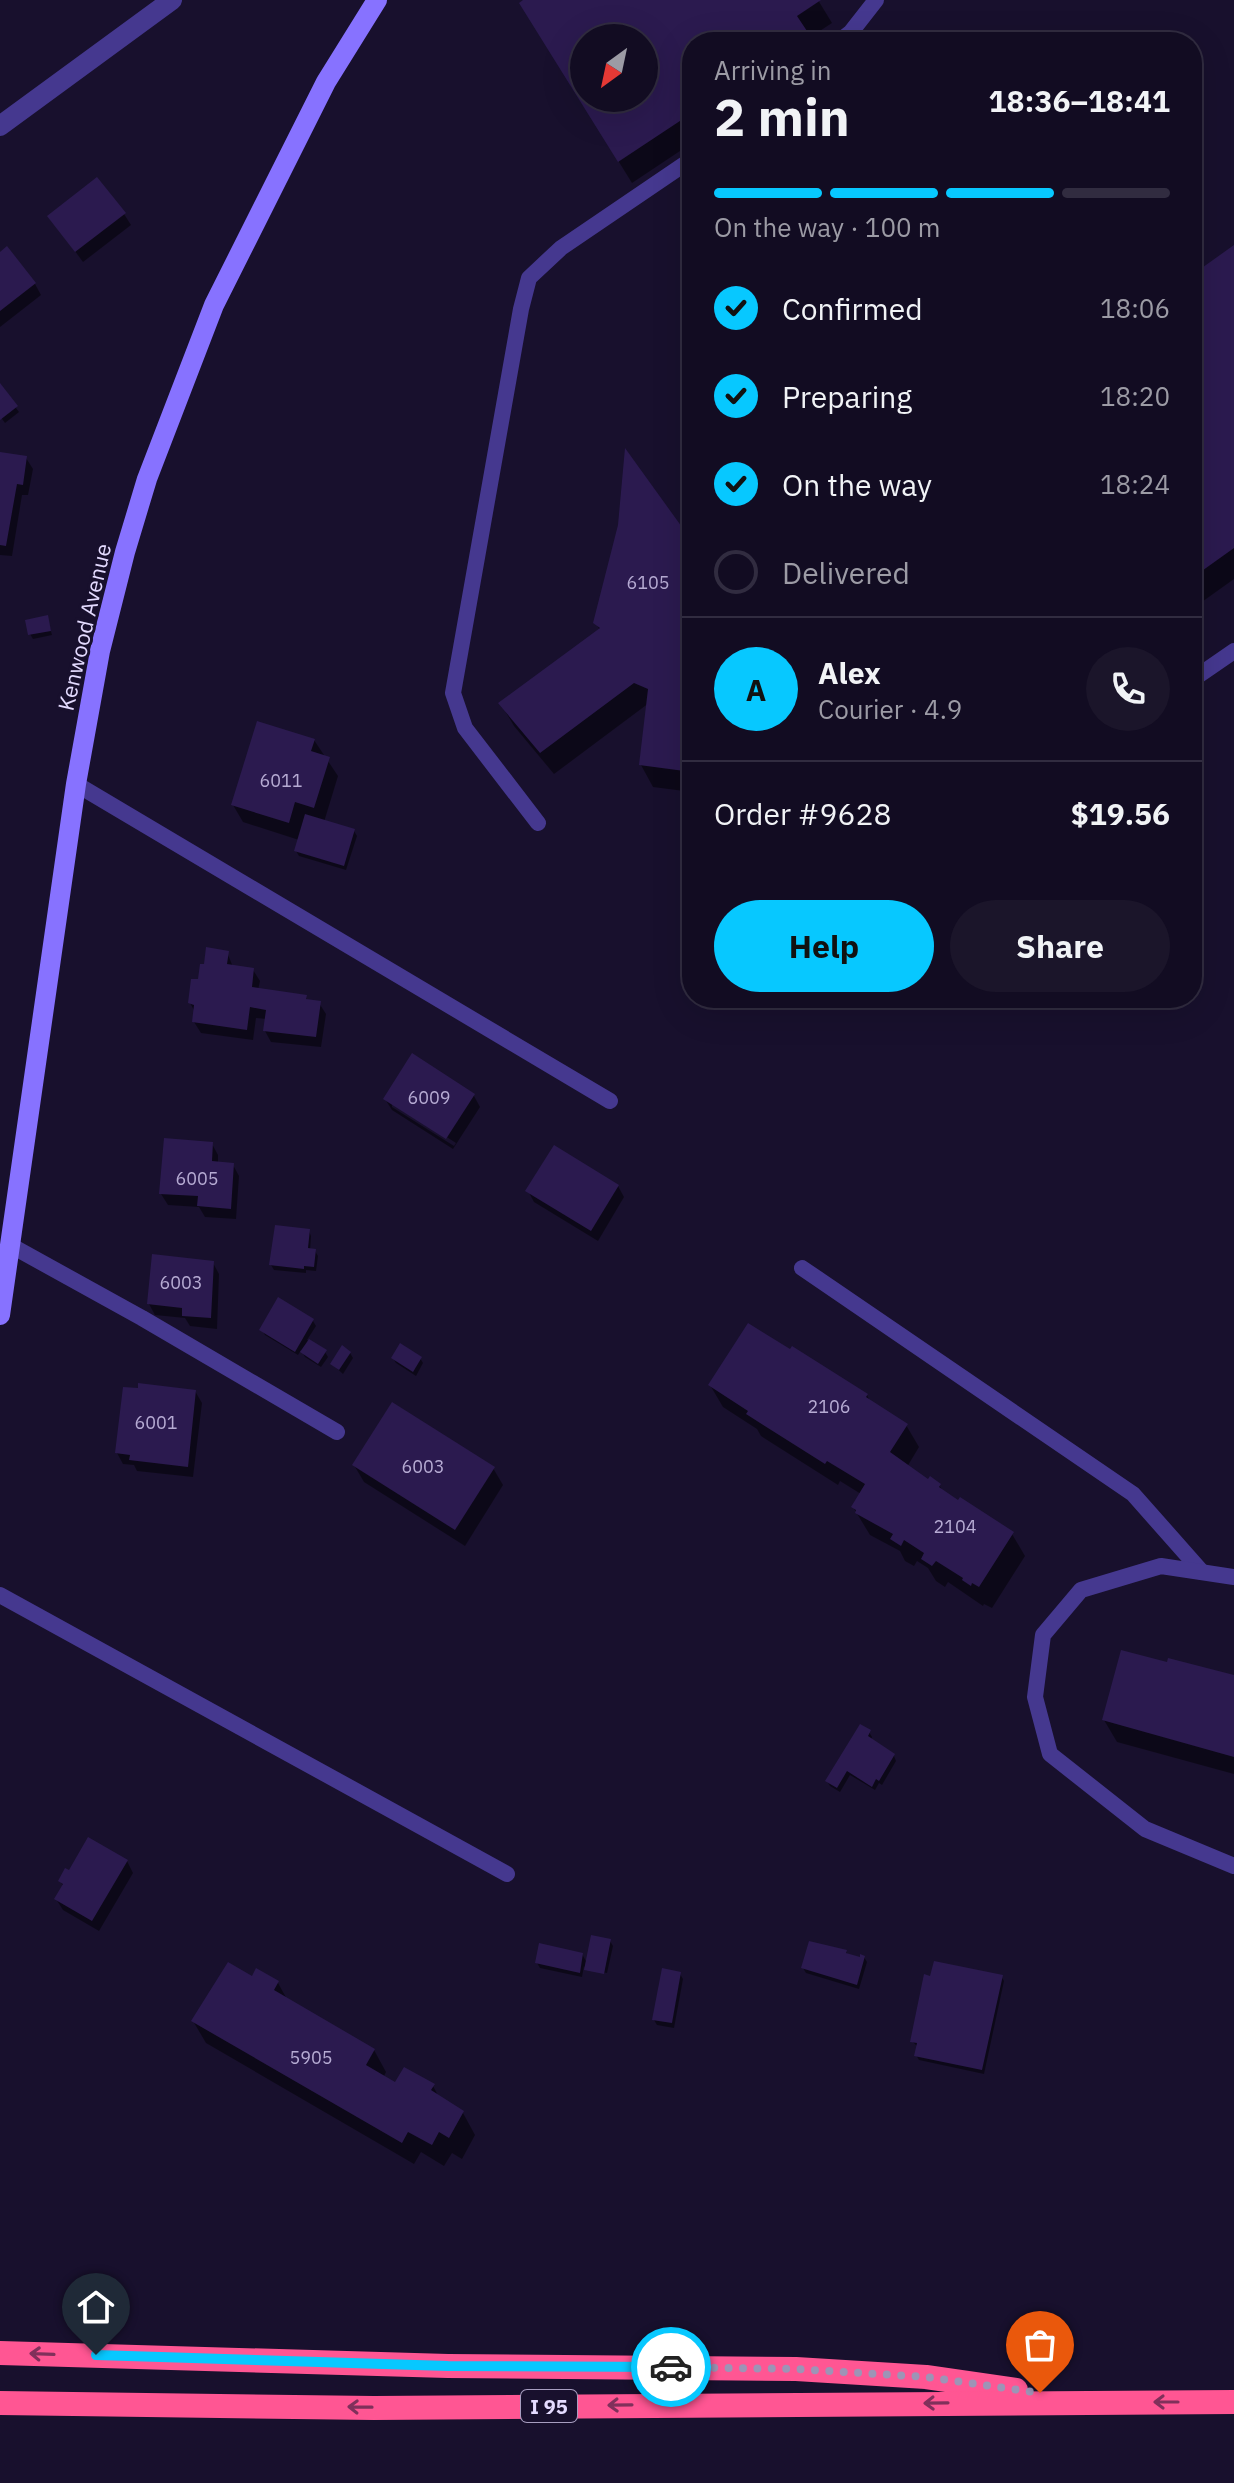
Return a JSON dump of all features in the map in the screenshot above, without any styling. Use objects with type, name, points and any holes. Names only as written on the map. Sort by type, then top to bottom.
[{"type":"highway","points":[[0,2353],[448,2366],[796,2369],[926,2377],[1098,2401]]},
{"type":"highway","name":"I 95","points":[[0,2403],[374,2408],[1234,2402]]},
{"type":"main road","name":"Kenwood Avenue","points":[[0,1315],[76,784],[100,651],[116,587],[147,479],[214,305],[326,82],[377,0]]},
{"type":"street","points":[[0,126],[172,0]]},
{"type":"lane","points":[[851,32],[876,0]]},
{"type":"lane","points":[[538,823],[465,728],[453,693],[521,309],[529,278],[561,248],[682,166]]},
{"type":"lane","points":[[1202,673],[1234,651]]},
{"type":"lane","points":[[76,784],[610,1101]]},
{"type":"lane","points":[[10,1245],[337,1432]]},
{"type":"lane","points":[[802,1268],[1133,1494],[1202,1572]]},
{"type":"lane","points":[[1234,1577],[1161,1566],[1081,1590],[1043,1635],[1035,1697],[1050,1754],[1145,1829],[1234,1866]]},
{"type":"lane","points":[[0,1595],[507,1874]]},
{"type":"building","points":[[523,0],[821,0],[797,16],[808,32],[682,32],[682,120],[618,162],[587,112],[658,112],[658,24],[570,24],[570,85],[519,3]]},
{"type":"building","points":[[97,177],[126,213],[75,252],[47,216]]},
{"type":"building","points":[[1234,245],[1234,548],[1202,571],[1202,268]]},
{"type":"building","points":[[7,246],[36,283],[0,311],[0,252]]},
{"type":"building","points":[[0,383],[18,406],[0,420]]},
{"type":"building","points":[[625,448],[682,527],[682,771],[639,765],[648,689],[634,683],[540,753],[498,703],[600,628],[593,623],[618,525]]},
{"type":"building","points":[[0,452],[27,456],[23,485],[17,484],[6,546],[0,545]]},
{"type":"building","points":[[48,615],[51,631],[28,635],[25,620]]},
{"type":"building","points":[[257,721],[315,739],[311,751],[330,757],[314,808],[295,802],[289,823],[231,805]]},
{"type":"building","points":[[305,814],[355,829],[344,866],[294,851]]},
{"type":"building","points":[[206,947],[229,951],[227,964],[254,968],[252,987],[307,995],[306,999],[321,1001],[316,1037],[263,1031],[266,1010],[250,1007],[247,1030],[192,1022],[194,1005],[188,1003],[191,979],[198,979]]},
{"type":"building","points":[[412,1053],[475,1094],[446,1139],[383,1099]]},
{"type":"building","points":[[164,1138],[213,1142],[212,1161],[234,1163],[231,1209],[197,1206],[198,1196],[159,1194]]},
{"type":"building","points":[[554,1145],[619,1185],[591,1231],[525,1191]]},
{"type":"building","points":[[275,1225],[310,1229],[308,1248],[316,1249],[314,1267],[304,1266],[304,1269],[269,1265]]},
{"type":"building","points":[[152,1254],[214,1261],[211,1318],[182,1316],[182,1308],[147,1304]]},
{"type":"building","points":[[278,1297],[314,1319],[295,1352],[259,1330]]},
{"type":"building","points":[[748,1323],[790,1349],[792,1346],[868,1394],[866,1397],[908,1424],[890,1452],[928,1479],[930,1476],[941,1484],[939,1487],[958,1500],[960,1497],[1014,1532],[979,1587],[972,1583],[971,1586],[936,1561],[932,1566],[921,1559],[924,1553],[904,1540],[901,1546],[890,1539],[893,1534],[855,1513],[856,1510],[851,1507],[865,1484],[827,1461],[825,1464],[746,1414],[748,1411],[708,1385]]},
{"type":"building","points":[[309,1339],[327,1350],[318,1364],[300,1352]]},
{"type":"building","points":[[400,1343],[422,1357],[413,1372],[391,1358]]},
{"type":"building","points":[[342,1345],[351,1352],[339,1370],[330,1364]]},
{"type":"building","points":[[138,1383],[196,1390],[188,1467],[129,1460],[130,1455],[115,1453],[123,1387],[138,1388]]},
{"type":"building","points":[[392,1402],[495,1467],[455,1530],[352,1465]]},
{"type":"building","points":[[1121,1650],[1234,1675],[1234,1757],[1102,1720]]},
{"type":"building","points":[[860,1724],[871,1730],[868,1736],[895,1754],[872,1787],[847,1771],[837,1788],[825,1781]]},
{"type":"building","points":[[88,1837],[128,1860],[92,1921],[54,1899],[63,1884],[58,1881],[65,1868],[69,1870]]},
{"type":"building","points":[[591,1935],[611,1939],[604,1974],[584,1970]]},
{"type":"building","points":[[809,1941],[865,1956],[857,1985],[801,1968]]},
{"type":"building","points":[[539,1943],[583,1953],[580,1973],[535,1963]]},
{"type":"building","points":[[934,1961],[1003,1975],[982,2070],[914,2056],[917,2043],[910,2042],[924,1974],[930,1976]]},
{"type":"building","points":[[228,1962],[252,1976],[256,1968],[279,1981],[274,1990],[375,2049],[366,2065],[395,2082],[404,2067],[435,2084],[431,2090],[464,2111],[449,2138],[439,2132],[432,2145],[408,2132],[402,2143],[191,2021]]},
{"type":"building","points":[[662,1968],[681,1972],[672,2023],[652,2020]]},
{"type":"way so far","points":[[671,2367],[796,2369],[926,2377],[1040,2393]]},
{"type":"route","points":[[96,2355],[448,2366],[671,2367]]}]
